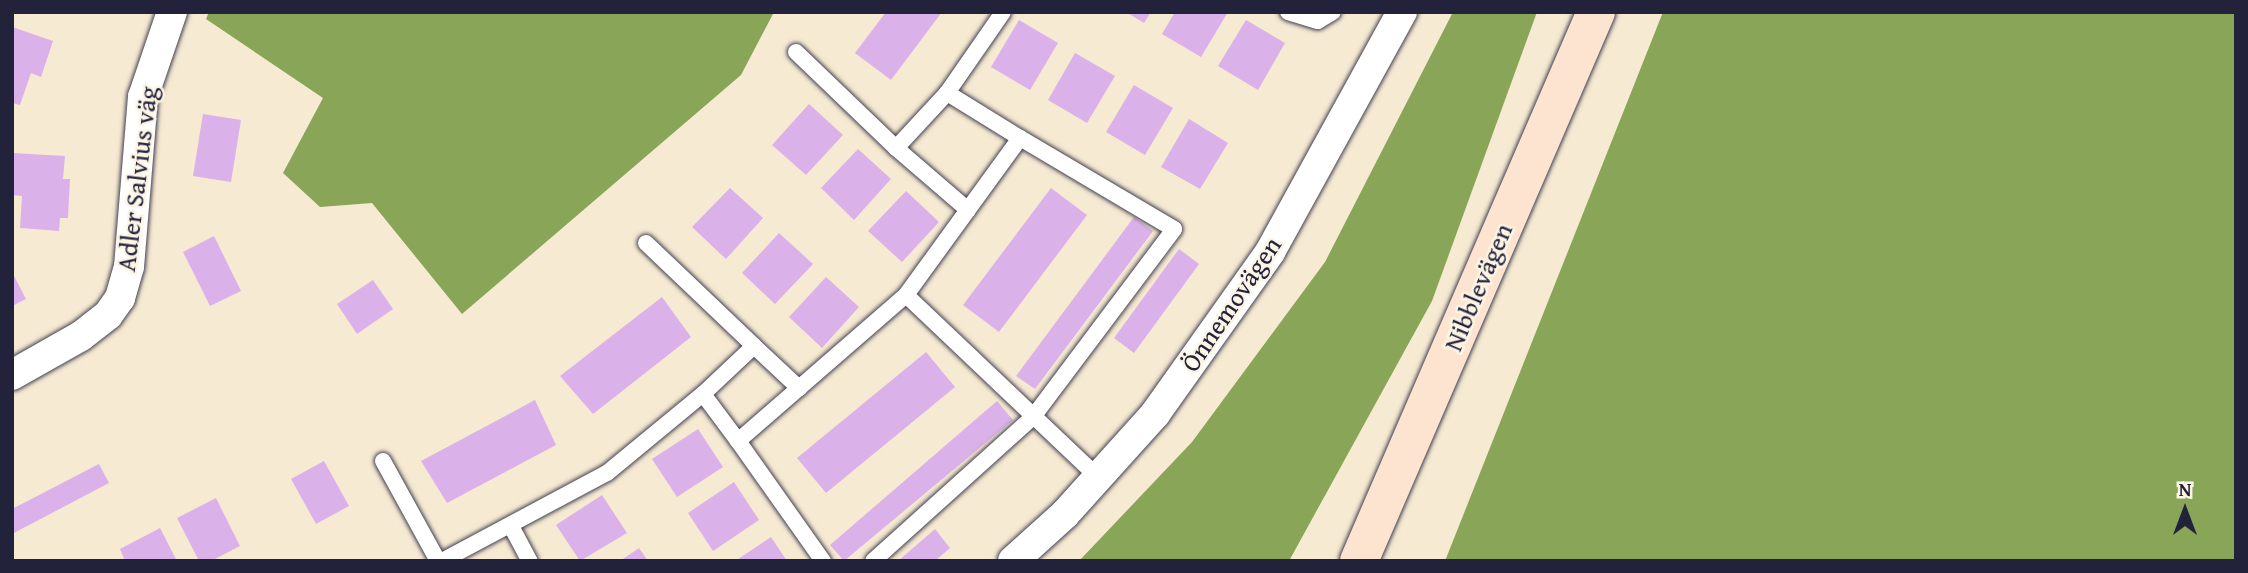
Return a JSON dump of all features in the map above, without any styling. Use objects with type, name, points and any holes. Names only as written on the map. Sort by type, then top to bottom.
[{"type":"street","name":"Adler Salvius väg","points":[[12,375],[81,336],[108,315],[120,298],[129,267],[143,97],[172,12]]},
{"type":"street","name":"Önnemovägen","points":[[1013,561],[1099,478],[1155,414],[1270,252],[1402,12]]},
{"type":"street","name":"Nibblevägen","points":[[1359,561],[1596,12]]},
{"type":"lane","points":[[896,148],[947,93],[1003,12]]},
{"type":"lane","points":[[1288,12],[1318,21],[1333,12]]},
{"type":"lane","points":[[796,52],[896,148],[968,210]]},
{"type":"lane","points":[[873,561],[1033,417],[1174,229],[947,93]]},
{"type":"lane","points":[[738,441],[906,295],[1020,138]]},
{"type":"lane","points":[[646,243],[799,388]]},
{"type":"lane","points":[[906,295],[1099,478]]},
{"type":"lane","points":[[383,461],[440,561],[511,526],[607,472],[703,394],[754,346]]},
{"type":"lane","points":[[703,394],[823,561]]},
{"type":"lane","points":[[511,526],[530,561]]},
{"type":"green space","points":[[209,12],[774,12],[741,75],[462,314],[372,203],[320,207],[283,173],[323,98],[206,19]]},
{"type":"green space","points":[[1453,12],[1537,12],[1432,301],[1289,561],[1079,561],[1192,442],[1325,262]]},
{"type":"green space","points":[[1663,12],[2236,12],[2236,561],[1445,561]]},
{"type":"building","points":[[886,12],[942,12],[891,80],[855,53]]},
{"type":"building","points":[[1126,12],[1151,12],[1144,23]]},
{"type":"building","points":[[1175,12],[1228,12],[1201,57],[1162,34]]},
{"type":"building","points":[[1019,20],[1058,43],[1030,90],[991,67]]},
{"type":"building","points":[[1246,20],[1285,43],[1258,90],[1218,66]]},
{"type":"building","points":[[12,27],[53,41],[41,77],[31,73],[20,105],[12,103]]},
{"type":"building","points":[[1075,53],[1115,76],[1087,123],[1048,100]]},
{"type":"building","points":[[1134,85],[1173,108],[1145,155],[1106,132]]},
{"type":"building","points":[[809,104],[843,135],[806,175],[772,145]]},
{"type":"building","points":[[203,114],[241,120],[231,182],[193,176]]},
{"type":"building","points":[[1189,119],[1228,143],[1200,189],[1161,167]]},
{"type":"building","points":[[858,149],[891,179],[854,220],[821,188]]},
{"type":"building","points":[[12,153],[65,156],[63,179],[70,179],[68,218],[60,218],[59,231],[20,228],[22,196],[12,195]]},
{"type":"building","points":[[730,188],[763,218],[726,259],[692,227]]},
{"type":"building","points":[[1051,188],[1087,215],[999,332],[963,305]]},
{"type":"building","points":[[906,191],[939,222],[902,262],[868,231]]},
{"type":"building","points":[[1134,217],[1153,231],[1035,389],[1016,376]]},
{"type":"building","points":[[779,233],[813,264],[775,304],[742,273]]},
{"type":"building","points":[[214,236],[241,291],[210,306],[183,252]]},
{"type":"building","points":[[1179,249],[1199,264],[1134,353],[1114,338]]},
{"type":"building","points":[[12,272],[26,299],[12,306]]},
{"type":"building","points":[[826,277],[859,307],[822,348],[789,317]]},
{"type":"building","points":[[373,280],[393,309],[357,334],[337,304]]},
{"type":"building","points":[[662,297],[691,337],[593,414],[560,376]]},
{"type":"building","points":[[926,352],[955,387],[826,493],[797,458]]},
{"type":"building","points":[[535,400],[556,445],[447,503],[421,461]]},
{"type":"building","points":[[997,401],[1013,420],[844,561],[830,545]]},
{"type":"building","points":[[698,429],[723,467],[677,497],[652,459]]},
{"type":"building","points":[[324,461],[349,506],[316,524],[291,479]]},
{"type":"building","points":[[99,464],[109,483],[12,534],[12,509]]},
{"type":"building","points":[[734,482],[759,520],[713,551],[688,513]]},
{"type":"building","points":[[602,495],[627,533],[580,561],[556,525]]},
{"type":"building","points":[[216,498],[240,546],[211,561],[199,561],[177,518]]},
{"type":"building","points":[[160,528],[177,561],[125,561],[120,549]]},
{"type":"building","points":[[935,529],[950,548],[935,561],[898,561]]},
{"type":"building","points":[[771,537],[787,561],[735,561]]},
{"type":"building","points":[[639,548],[648,561],[620,561]]}]
